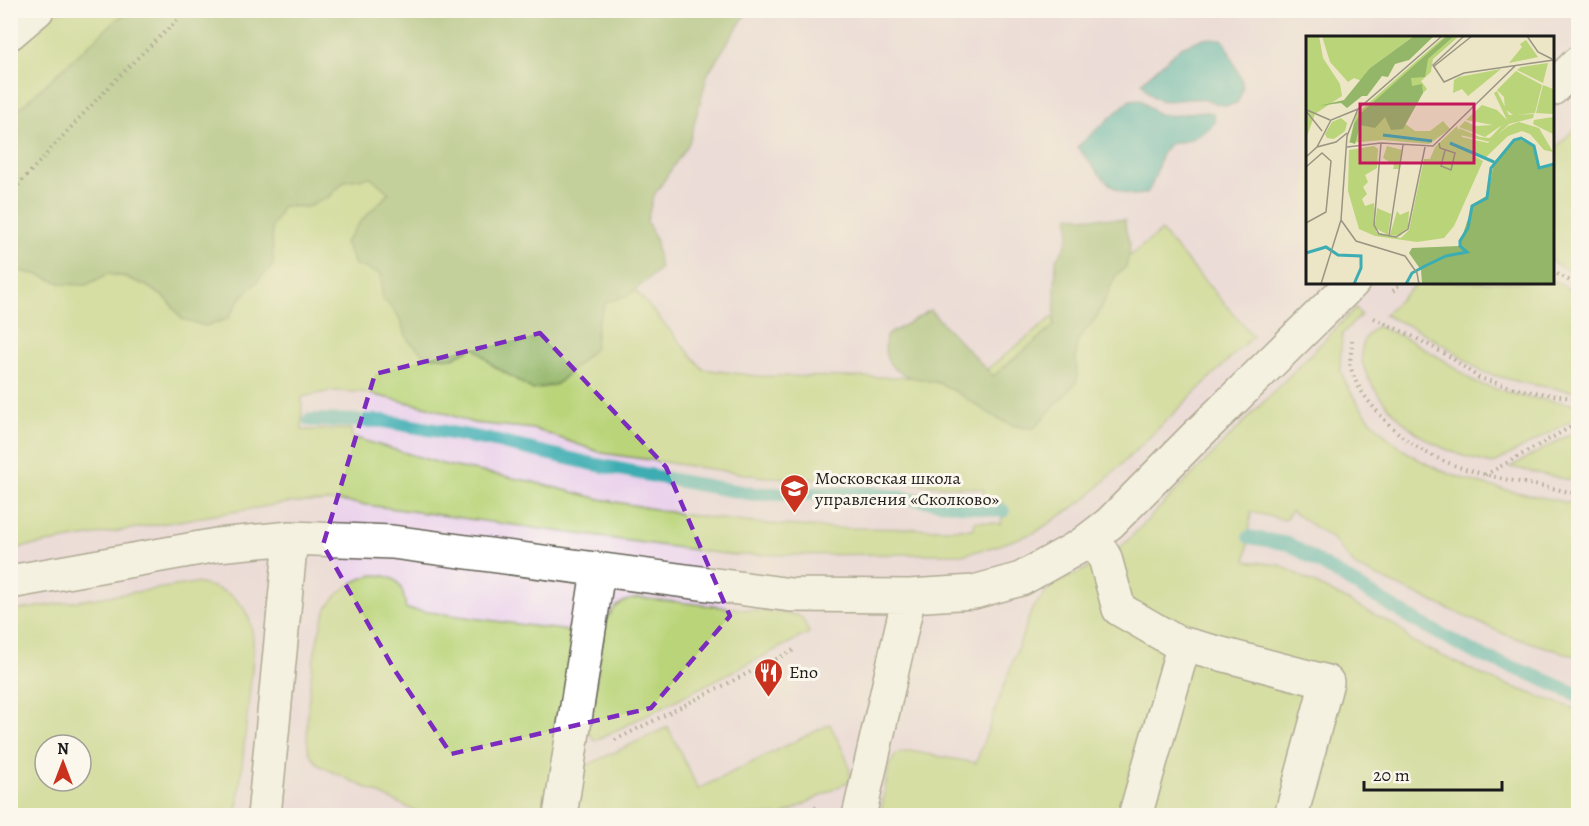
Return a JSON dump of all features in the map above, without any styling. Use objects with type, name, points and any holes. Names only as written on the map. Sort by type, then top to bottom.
[{"type":"street","points":[[10,33],[37,10]]},
{"type":"street","points":[[1553,87],[1578,63]]},
{"type":"street","points":[[10,582],[217,545],[291,538],[392,542],[791,595],[909,596],[974,592],[1021,579],[1093,537],[1110,523],[1351,284]]},
{"type":"street","points":[[1093,537],[1105,558],[1119,609],[1176,642],[1327,682],[1291,816]]},
{"type":"street","points":[[264,816],[291,538]]},
{"type":"street","points":[[560,816],[598,571]]},
{"type":"street","points":[[859,816],[909,596]]},
{"type":"street","points":[[1135,816],[1185,644]]},
{"type":"path","points":[[10,194],[91,106],[189,10]]},
{"type":"path","points":[[1553,272],[1578,283]]},
{"type":"path","points":[[1368,315],[1440,351],[1479,378],[1522,390],[1578,399]]},
{"type":"path","points":[[1352,337],[1351,367],[1364,396],[1391,429],[1421,450],[1455,467],[1578,494]]},
{"type":"path","points":[[1484,475],[1578,423]]},
{"type":"path","points":[[568,763],[794,650]]},
{"type":"path","points":[[799,816],[820,805]]},
{"type":"highlighted area","points":[[540,333],[666,467],[730,616],[651,708],[451,754],[394,669],[323,545],[375,374]]},
{"type":"shaded area","name":"Московская школа управления «Сколково»","points":[[236,11],[1578,11],[1578,815],[11,815],[10,205]]},
{"type":"green space","points":[[58,11],[725,11],[606,256],[703,369],[757,376],[976,378],[1161,231],[1253,336],[1086,499],[1036,532],[966,554],[731,555],[338,501],[287,503],[11,549],[11,55],[32,32]],"holes":[[[330,391],[361,392],[428,407],[473,423],[534,429],[602,453],[765,477],[884,481],[983,489],[984,499],[1004,503],[1001,524],[975,521],[974,529],[827,528],[754,523],[681,514],[600,499],[529,481],[446,465],[352,437],[351,429],[302,430],[302,397]]]},
{"type":"green space","points":[[133,11],[748,11],[708,73],[689,143],[653,197],[647,221],[656,241],[660,269],[629,295],[606,302],[597,324],[595,348],[557,384],[533,390],[492,365],[474,347],[453,358],[426,356],[408,340],[398,315],[382,298],[381,274],[355,265],[345,242],[361,221],[389,193],[371,177],[345,181],[329,197],[307,207],[283,206],[272,227],[273,265],[240,299],[228,319],[205,326],[182,319],[167,299],[147,286],[125,277],[108,274],[86,285],[63,284],[39,275],[15,270],[11,272],[11,116],[117,19]]},
{"type":"green space","points":[[1578,125],[1578,275],[1553,262],[1553,151]]},
{"type":"green space","points":[[1068,216],[1125,220],[1130,244],[1129,255],[1126,267],[1116,275],[1098,315],[1077,341],[1077,382],[1034,428],[1010,424],[998,419],[943,385],[906,376],[891,366],[886,354],[886,336],[930,310],[993,376],[1054,326],[1056,259],[1068,239],[1070,228]]},
{"type":"green space","points":[[1553,281],[1578,291],[1578,392],[1523,383],[1482,372],[1452,350],[1416,329],[1384,315],[1416,284],[1553,284]]},
{"type":"green space","points":[[1356,308],[1361,315],[1342,334],[1341,371],[1349,390],[1361,407],[1390,440],[1439,469],[1465,479],[1578,505],[1578,657],[1506,635],[1356,567],[1335,541],[1291,511],[1285,520],[1251,512],[1246,561],[1280,565],[1398,627],[1411,641],[1493,680],[1578,710],[1578,815],[880,816],[889,766],[896,754],[910,751],[976,763],[1032,609],[1049,589],[1119,549]]},
{"type":"green space","points":[[1376,326],[1410,340],[1476,383],[1520,396],[1578,405],[1578,417],[1493,464],[1443,448],[1405,423],[1392,411],[1371,383],[1364,368],[1362,353],[1364,340]]},
{"type":"green space","points":[[1578,430],[1578,482],[1510,467]]},
{"type":"green space","points":[[374,575],[390,577],[399,584],[406,609],[577,632],[548,815],[424,815],[320,766],[312,757],[307,739],[307,721],[311,677],[324,616],[329,605],[343,590],[354,582]]},
{"type":"green space","points":[[195,583],[211,586],[235,598],[248,617],[253,643],[237,815],[11,815],[11,611]]},
{"type":"green space","points":[[640,598],[797,615],[803,619],[809,633],[595,741],[587,730],[606,620],[620,604]]},
{"type":"green space","points":[[830,724],[847,759],[850,781],[783,815],[573,816],[581,768],[668,727],[698,789]]},
{"type":"water","points":[[1204,38],[1222,39],[1227,46],[1243,85],[1237,103],[1222,105],[1200,99],[1168,101],[1160,100],[1148,92],[1142,82],[1181,47]]},
{"type":"water","points":[[1139,99],[1159,114],[1173,116],[1193,112],[1213,113],[1215,122],[1194,138],[1169,144],[1162,155],[1151,187],[1147,193],[1136,195],[1116,189],[1107,182],[1077,147],[1130,100]]},
{"type":"waterway","points":[[310,420],[384,421],[490,440],[593,464],[754,494],[869,493],[1003,511]]},
{"type":"waterway","points":[[1249,537],[1289,544],[1414,620],[1477,654],[1578,695]]},
{"type":"place","name":"Московская школа управления «Сколково»","points":[[794,514]]},
{"type":"place","name":"Eno","points":[[768,698]]}]
